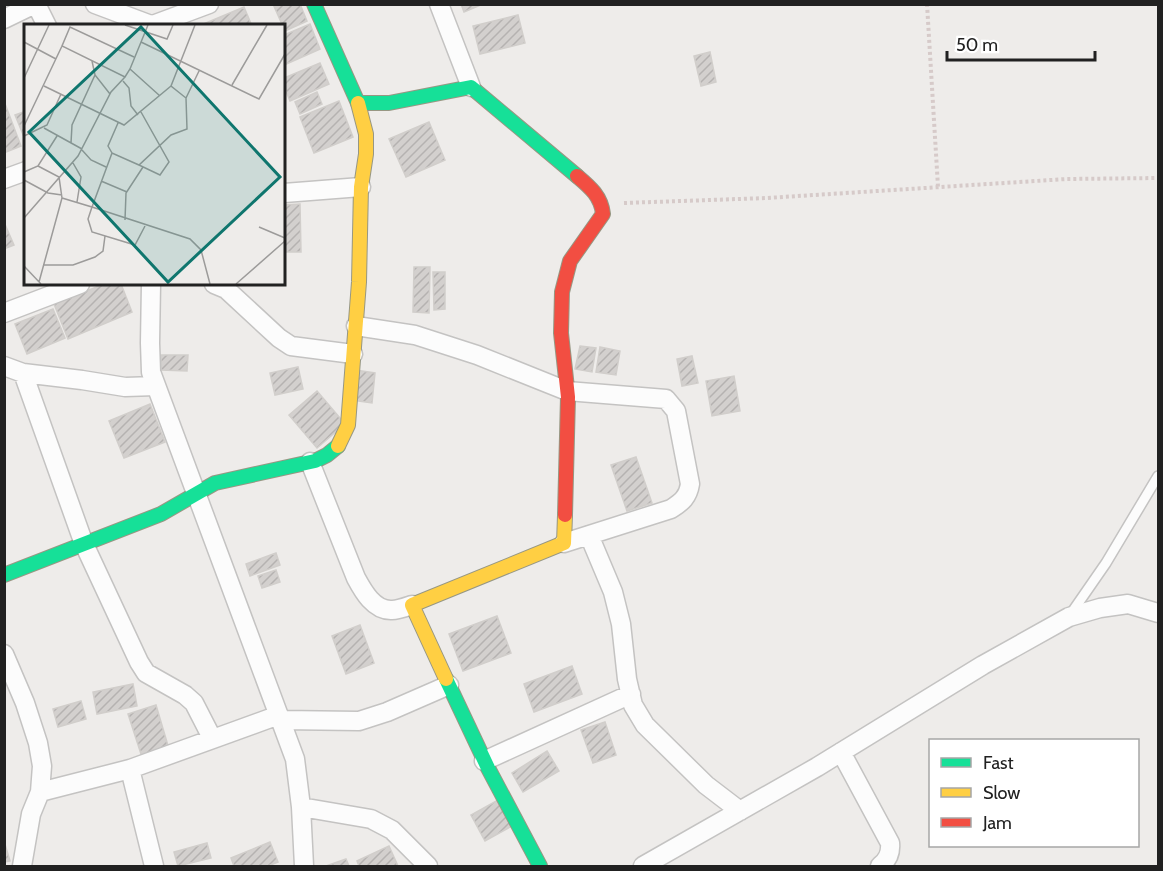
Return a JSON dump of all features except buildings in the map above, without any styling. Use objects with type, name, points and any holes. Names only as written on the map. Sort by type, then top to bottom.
[{"type":"street","points":[[4,19],[35,4],[46,24]]},
{"type":"street","points":[[95,4],[148,24]]},
{"type":"street","points":[[153,24],[174,10],[208,4]]},
{"type":"street","points":[[4,575],[161,514],[195,492],[228,479],[310,462],[330,454],[340,445],[346,435],[356,326],[361,239],[361,187],[366,154],[366,134],[358,103],[314,4]]},
{"type":"street","points":[[439,4],[471,87],[588,185],[603,204],[603,214],[570,261],[562,292],[561,333],[567,391],[564,543]]},
{"type":"street","points":[[358,103],[389,103],[471,87]]},
{"type":"street","points":[[4,179],[24,172]]},
{"type":"street","points":[[285,193],[361,187]]},
{"type":"street","points":[[4,313],[77,285]]},
{"type":"street","points":[[151,285],[151,372],[295,759],[302,807],[304,867]]},
{"type":"street","points":[[216,285],[226,289],[279,338],[291,346],[353,354]]},
{"type":"street","points":[[310,462],[356,578],[365,594],[376,605],[390,610],[412,605],[564,543],[671,509],[688,495],[690,484],[676,411],[666,399],[567,391],[477,355],[436,342],[356,326]]},
{"type":"street","points":[[4,366],[23,373],[125,387],[156,386]]},
{"type":"street","points":[[23,373],[84,544],[139,662],[146,674],[185,695],[194,704],[213,738]]},
{"type":"street","points":[[589,535],[613,592],[621,624],[633,705],[645,725],[706,785],[740,811]]},
{"type":"street","points":[[643,867],[841,752],[983,665],[1069,617],[1100,608],[1128,604],[1158,613]]},
{"type":"street","points":[[412,605],[484,761],[540,867]]},
{"type":"street","points":[[4,654],[25,703],[38,743],[42,766],[40,792],[31,814],[22,867]]},
{"type":"street","points":[[40,792],[130,769],[213,738],[280,717],[358,721],[387,712],[449,685]]},
{"type":"street","points":[[484,761],[631,694]]},
{"type":"street","points":[[841,752],[890,843],[891,852],[880,867]]},
{"type":"street","points":[[130,769],[154,867]]},
{"type":"street","points":[[302,807],[371,819],[392,830],[428,867]]},
{"type":"lane","points":[[1069,617],[1106,563],[1158,477]]},
{"type":"path","points":[[927,4],[938,187]]},
{"type":"path","points":[[603,204],[767,198],[1067,179],[1158,178]]},
{"type":"traffic: fast","points":[[314,4],[358,103],[389,103],[471,87],[577,176]]},
{"type":"traffic: fast","points":[[4,575],[161,514],[215,483],[315,461],[338,446]]},
{"type":"traffic: fast","points":[[446,679],[488,768],[540,866]]},
{"type":"traffic: slow","points":[[338,446],[348,425],[359,282],[361,187],[366,154],[366,134],[358,103]]},
{"type":"traffic: slow","points":[[446,679],[412,605],[564,543],[565,515]]},
{"type":"traffic: jam","points":[[565,515],[568,397],[561,333],[562,292],[570,261],[603,214],[597,197],[577,176]]}]
